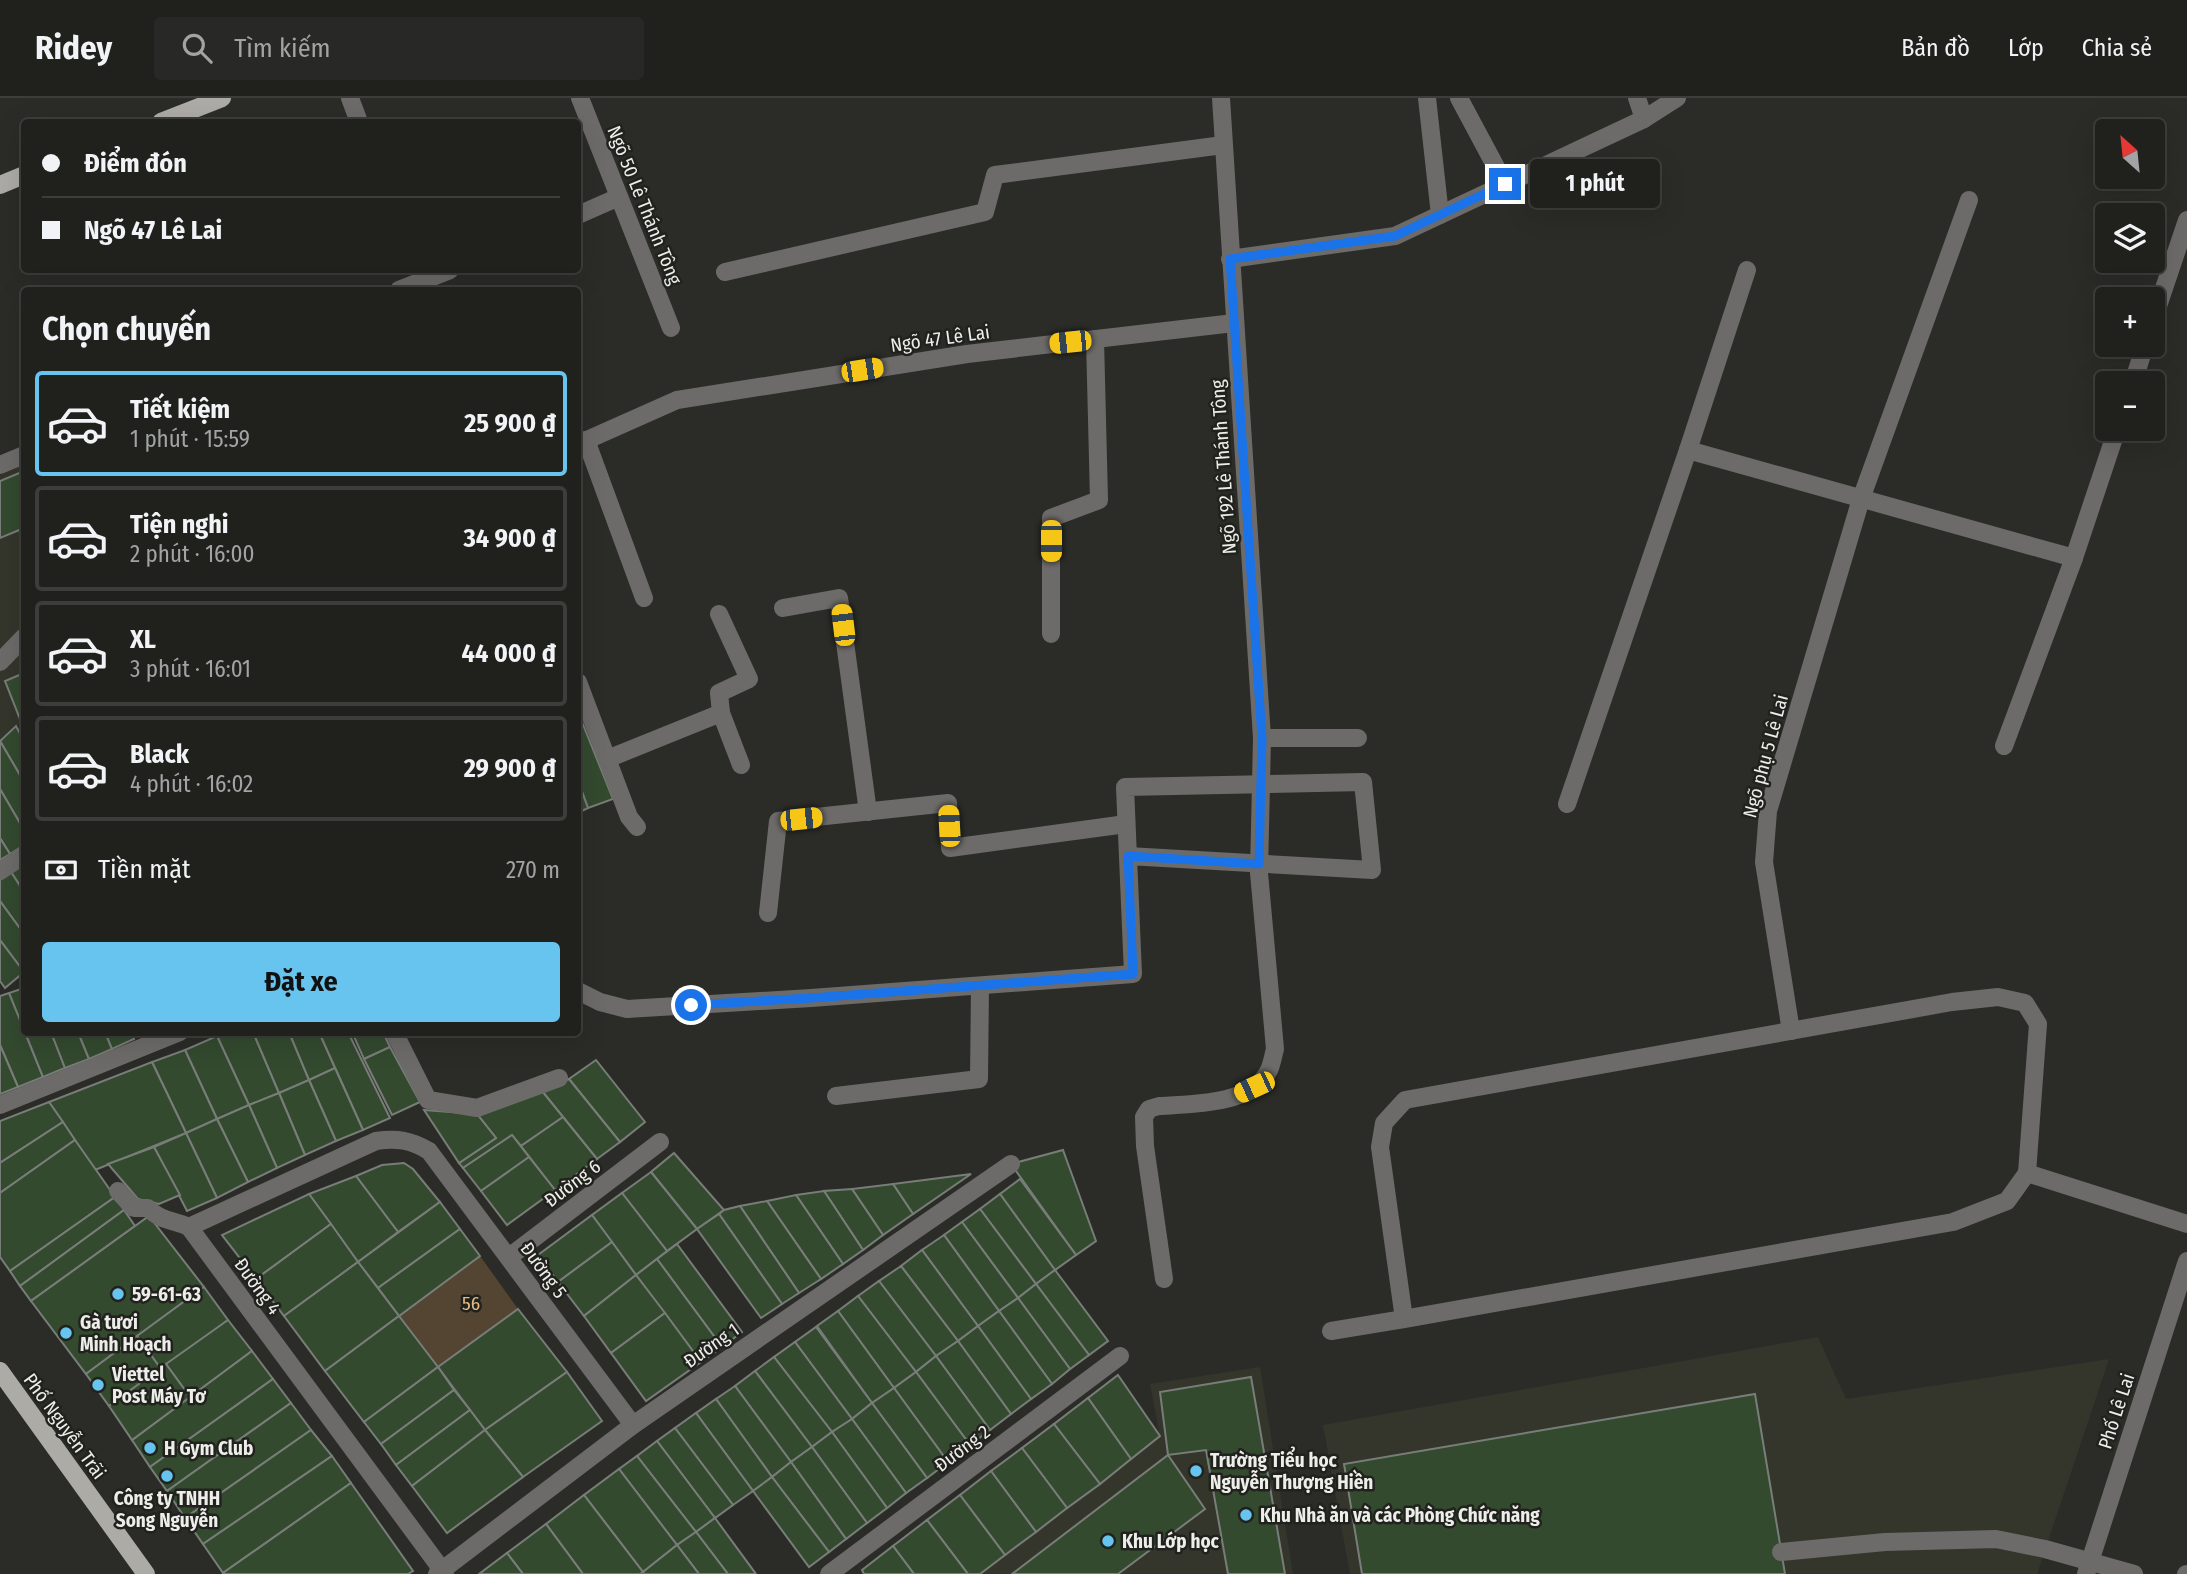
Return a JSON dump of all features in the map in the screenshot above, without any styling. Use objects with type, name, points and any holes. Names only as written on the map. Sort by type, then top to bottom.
[{"type":"main road","points":[[169,119],[222,98]]},
{"type":"main road","points":[[0,185],[21,177]]},
{"type":"main road","name":"Phố Nguyễn Trãi","points":[[0,1371],[146,1574]]},
{"type":"street","points":[[350,98],[358,119]]},
{"type":"street","name":"Ngõ 50 Lê Thánh Tông","points":[[580,98],[671,328]]},
{"type":"street","name":"Ngõ 192 Lê Thánh Tông","points":[[1164,1279],[1145,1146],[1144,1118],[1149,1109],[1159,1106],[1223,1102],[1254,1087],[1270,1069],[1275,1049],[1259,864],[1262,738],[1221,98]]},
{"type":"street","points":[[1427,98],[1440,215]]},
{"type":"street","points":[[1460,98],[1505,184]]},
{"type":"street","points":[[1637,98],[1644,118]]},
{"type":"street","points":[[1230,259],[1395,236],[1644,118],[1677,98]]},
{"type":"street","points":[[725,271],[985,212],[995,174],[1223,145]]},
{"type":"street","points":[[581,214],[620,197]]},
{"type":"street","name":"Ngõ phụ 5 Lê Lai","points":[[1791,1031],[1764,862],[1768,811],[1861,499],[1969,200]]},
{"type":"street","points":[[2164,287],[2187,220]]},
{"type":"street","points":[[1567,804],[1747,270]]},
{"type":"street","points":[[417,281],[441,273]]},
{"type":"street","name":"Ngõ 47 Lê Lai","points":[[582,442],[677,400],[967,354],[1234,324]]},
{"type":"street","points":[[1051,634],[1051,517],[1098,500],[1095,339]]},
{"type":"street","points":[[2004,746],[2074,558],[2113,441]]},
{"type":"street","points":[[582,442],[644,598]]},
{"type":"street","points":[[1688,450],[2074,558]]},
{"type":"street","points":[[0,465],[21,456]]},
{"type":"street","points":[[783,608],[839,598],[868,812]]},
{"type":"street","points":[[719,614],[749,679],[719,693],[721,713],[741,765]]},
{"type":"street","points":[[0,662],[21,640]]},
{"type":"street","points":[[581,696],[629,817],[637,827]]},
{"type":"street","points":[[607,759],[721,713]]},
{"type":"street","points":[[1262,738],[1357,738]]},
{"type":"street","points":[[581,992],[600,1002],[627,1009],[1133,974],[1125,787],[1363,782],[1372,870],[1128,856]]},
{"type":"street","points":[[768,913],[778,821],[948,803],[950,848],[1126,824]]},
{"type":"street","points":[[0,872],[21,857]]},
{"type":"street","points":[[836,1096],[979,1079],[980,986]]},
{"type":"street","points":[[1332,1331],[1404,1319],[1954,1222],[2007,1201],[2027,1173],[2038,1024],[2025,1003],[1998,997],[1952,1002],[1405,1100],[1384,1123],[1380,1147],[1404,1319]]},
{"type":"street","points":[[0,1105],[141,1040],[160,1036]]},
{"type":"street","points":[[396,1036],[428,1100],[477,1108],[559,1078]]},
{"type":"street","name":"Đường 5","points":[[189,1227],[376,1141],[398,1138],[417,1143],[429,1151],[633,1425]]},
{"type":"street","name":"Đường 6","points":[[509,1257],[660,1142]]},
{"type":"street","name":"Đường 1","points":[[441,1573],[633,1425],[1011,1164]]},
{"type":"street","points":[[2027,1173],[2187,1224]]},
{"type":"street","points":[[118,1191],[134,1208],[148,1208],[160,1219],[173,1220],[189,1227]]},
{"type":"street","name":"Đường 4","points":[[189,1227],[441,1573]]},
{"type":"street","name":"Phố Lê Lai","points":[[2088,1568],[2180,1306],[2187,1261]]},
{"type":"street","name":"Đường 2","points":[[829,1574],[1120,1356]]},
{"type":"street","points":[[1781,1552],[1885,1542],[1996,1539],[2045,1549],[2088,1568],[2134,1574]]},
{"type":"shaded area","points":[[21,466],[21,724],[0,739],[0,475]]},
{"type":"shaded area","points":[[1818,1337],[1846,1399],[2109,1359],[2037,1574],[1350,1574],[1323,1425]]},
{"type":"shaded area","name":"Trường Tiểu học Nguyễn Thượng Hiền","points":[[1260,1367],[1293,1574],[980,1574],[1160,1436],[1150,1384]]},
{"type":"green space","name":"56","points":[[480,1256],[518,1309],[438,1367],[399,1316]]},
{"type":"building","points":[[21,472],[21,529],[0,538],[0,481]]},
{"type":"building","points":[[21,674],[21,719],[20,719],[5,681]]},
{"type":"building","points":[[581,719],[613,799],[588,808],[581,789]]},
{"type":"building","points":[[16,726],[21,735],[21,777],[0,741]]},
{"type":"building","points":[[0,741],[21,777],[21,825],[0,789]]},
{"type":"building","points":[[0,789],[21,825],[21,847],[10,854],[0,838]]},
{"type":"building","points":[[581,789],[588,808],[581,812]]},
{"type":"building","points":[[0,838],[10,854],[0,860]]},
{"type":"building","points":[[21,865],[21,887],[11,872]]},
{"type":"building","points":[[11,872],[21,887],[21,930],[0,901],[0,880]]},
{"type":"building","points":[[0,901],[21,930],[21,968],[0,940]]},
{"type":"building","points":[[0,940],[21,968],[21,975],[5,988],[0,981]]},
{"type":"building","points":[[21,989],[21,1023],[9,993]]},
{"type":"building","points":[[9,993],[21,1023],[21,1036],[26,1036],[43,1077],[18,1087],[0,1045],[0,996]]},
{"type":"building","points":[[27,1036],[53,1036],[65,1068],[43,1077]]},
{"type":"building","points":[[53,1036],[80,1036],[89,1059],[65,1068]]},
{"type":"building","points":[[80,1036],[107,1036],[112,1049],[89,1059]]},
{"type":"building","points":[[107,1036],[133,1036],[134,1039],[112,1049]]},
{"type":"building","points":[[217,1036],[255,1036],[279,1093],[249,1105]]},
{"type":"building","points":[[217,1036],[249,1105],[217,1119],[185,1050]]},
{"type":"building","points":[[255,1036],[291,1036],[309,1080],[279,1093]]},
{"type":"building","points":[[291,1036],[321,1036],[335,1068],[309,1080]]},
{"type":"building","points":[[321,1036],[350,1036],[390,1118],[363,1130]]},
{"type":"building","points":[[354,1036],[385,1036],[390,1047],[364,1059]]},
{"type":"building","points":[[0,1045],[18,1087],[0,1094]]},
{"type":"building","points":[[390,1047],[420,1102],[392,1115],[364,1059]]},
{"type":"building","points":[[185,1050],[217,1119],[186,1133],[152,1062]]},
{"type":"building","points":[[596,1060],[645,1122],[620,1142],[569,1079]]},
{"type":"building","points":[[152,1062],[186,1133],[95,1170],[49,1102]]},
{"type":"building","points":[[335,1068],[363,1130],[336,1141],[309,1080]]},
{"type":"building","points":[[569,1079],[620,1142],[597,1159],[542,1091]]},
{"type":"building","points":[[309,1080],[336,1141],[305,1155],[279,1093]]},
{"type":"building","points":[[542,1091],[563,1117],[521,1146],[512,1135],[463,1168],[459,1163],[496,1138],[477,1114]]},
{"type":"building","points":[[279,1093],[305,1155],[277,1168],[249,1105]]},
{"type":"building","points":[[49,1102],[63,1122],[0,1163],[0,1121]]},
{"type":"building","points":[[249,1105],[277,1168],[248,1182],[217,1119]]},
{"type":"building","points":[[424,1110],[477,1114],[496,1138],[459,1163]]},
{"type":"building","points":[[563,1117],[597,1159],[555,1190],[521,1146]]},
{"type":"building","points":[[217,1119],[248,1182],[217,1198],[186,1133]]},
{"type":"building","points":[[63,1122],[75,1140],[0,1193],[0,1163]]},
{"type":"building","points":[[186,1133],[217,1198],[187,1211],[154,1147]]},
{"type":"building","points":[[512,1135],[529,1157],[481,1191],[463,1168]]},
{"type":"building","points":[[75,1140],[115,1197],[10,1271],[0,1257],[0,1193]]},
{"type":"building","points":[[154,1147],[180,1195],[159,1204],[138,1199],[108,1164]]},
{"type":"building","points":[[1063,1150],[1096,1241],[1076,1255],[1011,1164]]},
{"type":"building","points":[[674,1153],[724,1210],[697,1229],[651,1172]]},
{"type":"building","points":[[529,1157],[555,1190],[507,1225],[481,1191]]},
{"type":"building","points":[[404,1163],[413,1169],[440,1202],[398,1232],[356,1176],[382,1165]]},
{"type":"building","points":[[651,1172],[697,1229],[667,1251],[622,1193]]},
{"type":"building","points":[[971,1174],[913,1214],[893,1184]]},
{"type":"building","points":[[356,1176],[398,1232],[358,1262],[309,1194]]},
{"type":"building","points":[[1020,1179],[1076,1255],[1055,1270],[1000,1194]]},
{"type":"building","points":[[893,1184],[913,1214],[883,1235],[852,1189]]},
{"type":"building","points":[[852,1189],[883,1235],[863,1250],[824,1191]]},
{"type":"building","points":[[824,1191],[863,1250],[843,1264],[796,1195]]},
{"type":"building","points":[[622,1193],[667,1251],[636,1275],[592,1215]]},
{"type":"building","points":[[309,1194],[331,1224],[256,1279],[222,1235]]},
{"type":"building","points":[[1000,1194],[1055,1270],[1036,1284],[980,1209]]},
{"type":"building","points":[[796,1195],[843,1264],[821,1279],[767,1201]]},
{"type":"building","points":[[115,1197],[124,1210],[20,1286],[10,1271]]},
{"type":"building","points":[[767,1201],[821,1279],[799,1293],[740,1206]]},
{"type":"building","points":[[440,1202],[460,1229],[378,1288],[358,1262]]},
{"type":"building","points":[[740,1206],[799,1293],[782,1304],[719,1214]]},
{"type":"building","points":[[980,1209],[1036,1284],[1018,1298],[962,1222]]},
{"type":"building","points":[[124,1210],[135,1226],[31,1301],[20,1286]]},
{"type":"building","points":[[719,1214],[782,1304],[761,1318],[697,1229]]},
{"type":"building","points":[[592,1215],[612,1242],[558,1282],[538,1255]]},
{"type":"building","name":"59-61-63","points":[[149,1216],[204,1287],[86,1374],[31,1301]]},
{"type":"building","points":[[962,1222],[1018,1298],[999,1311],[944,1235]]},
{"type":"building","points":[[331,1224],[358,1262],[284,1316],[256,1279]]},
{"type":"building","points":[[460,1229],[480,1256],[399,1316],[378,1288]]},
{"type":"building","points":[[944,1235],[999,1311],[978,1326],[922,1250]]},
{"type":"building","points":[[612,1242],[636,1275],[584,1316],[558,1282]]},
{"type":"building","points":[[677,1244],[742,1332],[722,1347],[657,1259]]},
{"type":"building","points":[[922,1250],[978,1326],[958,1341],[901,1266]]},
{"type":"building","points":[[657,1259],[722,1347],[701,1362],[636,1275]]},
{"type":"building","points":[[358,1262],[399,1316],[325,1371],[284,1316]]},
{"type":"building","points":[[901,1266],[958,1341],[936,1356],[879,1281]]},
{"type":"building","points":[[1055,1270],[1108,1341],[1089,1355],[1036,1284]]},
{"type":"building","points":[[636,1275],[665,1313],[611,1353],[584,1316]]},
{"type":"building","points":[[879,1281],[936,1356],[916,1372],[858,1296]]},
{"type":"building","points":[[1036,1284],[1089,1355],[1070,1369],[1018,1298]]},
{"type":"building","points":[[204,1287],[228,1320],[161,1369],[137,1336]]},
{"type":"building","points":[[858,1296],[916,1372],[894,1388],[838,1311]]},
{"type":"building","points":[[1018,1298],[1070,1369],[1052,1384],[999,1311]]},
{"type":"building","points":[[518,1309],[567,1372],[485,1430],[438,1367]]},
{"type":"building","points":[[838,1311],[894,1388],[872,1403],[817,1326]]},
{"type":"building","points":[[999,1311],[1052,1384],[1031,1399],[978,1326]]},
{"type":"building","points":[[665,1313],[701,1362],[646,1401],[611,1353]]},
{"type":"building","points":[[399,1316],[438,1367],[364,1422],[325,1371]]},
{"type":"building","points":[[228,1320],[252,1351],[190,1397],[166,1364]]},
{"type":"building","points":[[978,1326],[1031,1399],[1011,1414],[958,1341]]},
{"type":"building","points":[[816,1327],[872,1403],[852,1419],[795,1342]]},
{"type":"building","points":[[137,1336],[161,1369],[109,1406],[86,1374]]},
{"type":"building","points":[[958,1341],[1011,1414],[990,1430],[936,1356]]},
{"type":"building","points":[[795,1342],[852,1419],[832,1432],[774,1357]]},
{"type":"building","points":[[252,1351],[273,1379],[150,1467],[132,1440]]},
{"type":"building","points":[[936,1356],[990,1430],[970,1445],[916,1372]]},
{"type":"building","points":[[774,1357],[832,1432],[812,1447],[755,1371]]},
{"type":"building","points":[[166,1364],[190,1397],[132,1440],[109,1406]]},
{"type":"building","points":[[438,1367],[454,1390],[381,1444],[364,1422]]},
{"type":"building","points":[[755,1371],[812,1447],[791,1462],[735,1386]]},
{"type":"building","points":[[567,1372],[602,1421],[523,1477],[485,1430]]},
{"type":"building","points":[[916,1372],[970,1445],[948,1462],[894,1388]]},
{"type":"building","points":[[1118,1375],[1160,1436],[1131,1459],[1088,1398]]},
{"type":"building","name":"Khu Nhà ăn và các Phòng Chức năng","points":[[1251,1377],[1285,1574],[1228,1574],[1206,1450],[1168,1455],[1160,1392]]},
{"type":"building","points":[[273,1379],[291,1403],[167,1491],[150,1467]]},
{"type":"building","points":[[735,1386],[791,1462],[772,1477],[716,1399]]},
{"type":"building","points":[[894,1388],[948,1462],[927,1478],[872,1403]]},
{"type":"building","points":[[454,1390],[470,1410],[396,1465],[381,1444]]},
{"type":"building","points":[[1755,1394],[1785,1574],[1362,1574],[1344,1464]]},
{"type":"building","points":[[1088,1398],[1131,1459],[1100,1484],[1054,1424]]},
{"type":"building","points":[[716,1399],[772,1477],[753,1491],[696,1413]]},
{"type":"building","points":[[291,1403],[311,1430],[185,1518],[167,1491]]},
{"type":"building","points":[[872,1403],[927,1478],[906,1493],[852,1419]]},
{"type":"building","points":[[470,1410],[485,1430],[412,1486],[396,1465]]},
{"type":"building","points":[[696,1413],[753,1491],[733,1505],[675,1428]]},
{"type":"building","points":[[852,1419],[906,1493],[887,1508],[832,1432]]},
{"type":"building","points":[[1054,1424],[1100,1484],[1067,1508],[1022,1448]]},
{"type":"building","points":[[675,1428],[733,1505],[715,1518],[657,1441]]},
{"type":"building","points":[[311,1430],[332,1456],[203,1544],[185,1518]]},
{"type":"building","points":[[485,1430],[523,1477],[447,1533],[412,1486]]},
{"type":"building","points":[[832,1432],[887,1508],[867,1523],[812,1447]]},
{"type":"building","points":[[657,1441],[715,1518],[696,1532],[637,1456]]},
{"type":"building","points":[[812,1447],[867,1523],[846,1539],[791,1462]]},
{"type":"building","points":[[1022,1448],[1067,1508],[1036,1532],[991,1471]]},
{"type":"building","name":"Khu Lớp học","points":[[1168,1455],[1205,1509],[1118,1574],[1012,1574]]},
{"type":"building","points":[[332,1456],[351,1483],[223,1573],[203,1544]]},
{"type":"building","points":[[637,1456],[696,1532],[677,1545],[619,1469]]},
{"type":"building","points":[[791,1462],[846,1539],[829,1552],[772,1477]]},
{"type":"building","points":[[619,1469],[677,1545],[643,1572],[584,1495]]},
{"type":"building","points":[[991,1471],[1036,1532],[1005,1555],[960,1495]]},
{"type":"building","points":[[772,1477],[829,1552],[809,1567],[753,1491]]},
{"type":"building","points":[[351,1483],[413,1571],[408,1574],[223,1573]]},
{"type":"building","points":[[584,1495],[643,1572],[583,1574],[546,1524]]},
{"type":"building","points":[[960,1495],[1005,1555],[980,1574],[968,1574],[927,1520]]},
{"type":"building","points":[[715,1518],[756,1574],[728,1574],[696,1532]]},
{"type":"building","points":[[927,1520],[968,1574],[914,1574],[893,1546]]},
{"type":"building","points":[[546,1524],[583,1574],[523,1574],[507,1553]]},
{"type":"building","points":[[696,1532],[728,1574],[699,1574],[677,1545]]},
{"type":"building","points":[[677,1545],[699,1574],[644,1574],[643,1572]]},
{"type":"building","points":[[893,1546],[914,1574],[864,1574],[862,1570]]},
{"type":"building","points":[[507,1553],[523,1574],[479,1574]]},
{"type":"place","name":"59-61-63","points":[[118,1294]]},
{"type":"place","name":"Gà tươi Minh Hoạch","points":[[66,1333]]},
{"type":"place","name":"Viettel Post Máy Tơ","points":[[98,1385]]},
{"type":"place","name":"H Gym Club","points":[[150,1448]]},
{"type":"place","name":"Trường Tiểu học Nguyễn Thượng Hiền","points":[[1196,1471]]},
{"type":"place","name":"Công ty TNHH Song Nguyễn","points":[[167,1476]]},
{"type":"place","name":"Khu Nhà ăn và các Phòng Chức năng","points":[[1246,1515]]},
{"type":"place","name":"Khu Lớp học","points":[[1108,1541]]},
{"type":"route","points":[[691,1005],[1133,974],[1128,856],[1259,864],[1262,738],[1230,259],[1395,236],[1505,184]]}]
